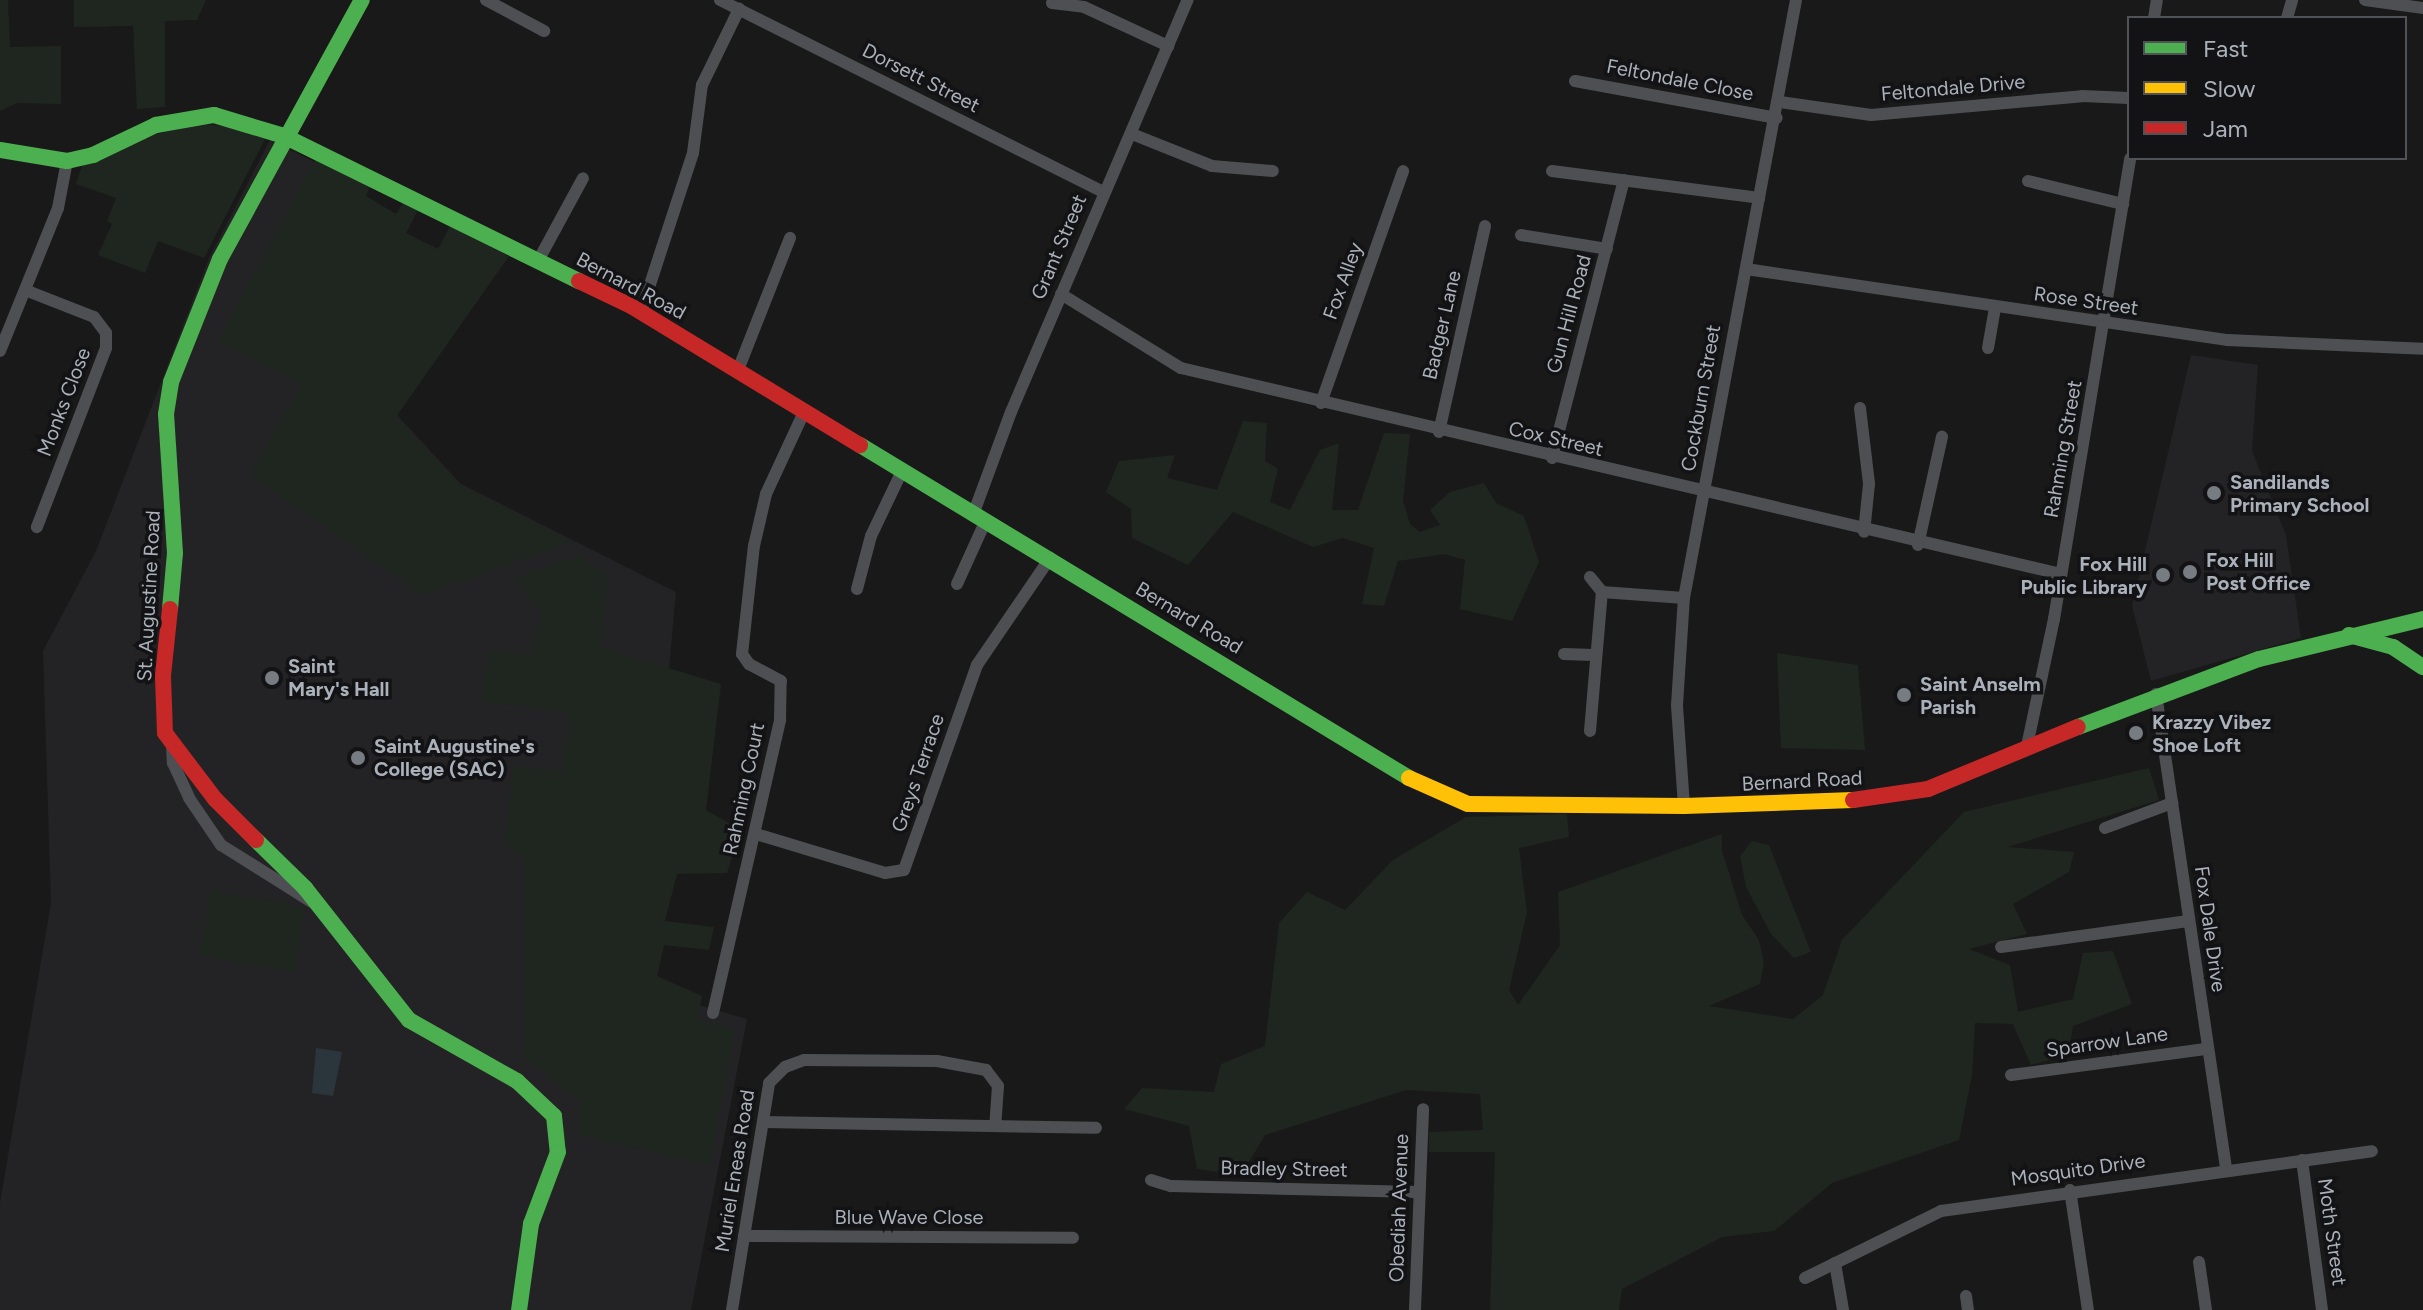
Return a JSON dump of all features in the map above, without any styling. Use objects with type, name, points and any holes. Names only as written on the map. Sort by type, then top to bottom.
[{"type":"main road","name":"St. Augustine Road","points":[[172,746],[162,706],[175,553],[166,414],[171,382],[220,259],[284,136],[362,0]]},
{"type":"main road","name":"Bernard Road","points":[[0,150],[67,161],[188,117],[244,121],[284,136],[641,312],[1443,797],[1503,806],[1684,806],[1856,800],[1928,789],[2156,694],[2349,635],[2423,619]]},
{"type":"main road","points":[[2391,626],[2393,647]]},
{"type":"main road","points":[[2349,635],[2393,647],[2423,667]]},
{"type":"main road","points":[[172,746],[312,902],[409,1020],[517,1081],[541,1099],[554,1116],[558,1152],[531,1224],[519,1310]]},
{"type":"street","points":[[486,0],[544,31]]},
{"type":"street","name":"Grant Street","points":[[957,584],[1061,294],[1188,0]]},
{"type":"street","name":"Cockburn Street","points":[[1684,806],[1677,705],[1684,598],[1780,102],[1796,0]]},
{"type":"street","points":[[2365,0],[2423,8]]},
{"type":"street","points":[[641,312],[693,153],[702,85],[730,3]]},
{"type":"street","name":"Dorsett Street","points":[[730,3],[1104,192]]},
{"type":"street","points":[[1052,3],[1084,7],[1168,46]]},
{"type":"street","points":[[2393,16],[2405,5]]},
{"type":"street","name":"Feltondale Close","points":[[1575,81],[1777,118]]},
{"type":"street","name":"Feltondale Drive","points":[[1780,102],[1871,115],[2082,96],[2127,98]]},
{"type":"street","points":[[1132,134],[1212,166],[1273,171]]},
{"type":"street","name":"Rahming Street","points":[[2027,746],[2105,324],[2130,160]]},
{"type":"street","points":[[0,351],[58,208],[67,161]]},
{"type":"street","name":"Fox Alley","points":[[1321,403],[1403,171]]},
{"type":"street","points":[[1552,171],[1759,198]]},
{"type":"street","points":[[538,261],[583,178]]},
{"type":"street","name":"Gun Hill Road","points":[[1552,458],[1624,180]]},
{"type":"street","points":[[2028,181],[2123,204]]},
{"type":"street","name":"Badger Lane","points":[[1439,432],[1485,226]]},
{"type":"street","points":[[1521,235],[1607,249]]},
{"type":"street","points":[[738,370],[790,238]]},
{"type":"street","name":"Rose Street","points":[[1746,269],[2105,324],[2307,348],[2423,349]]},
{"type":"street","name":"Monks Close","points":[[25,290],[94,317],[106,333],[106,348],[37,527]]},
{"type":"street","name":"Cox Street","points":[[1061,294],[1181,368],[1918,545],[2061,574]]},
{"type":"street","points":[[1988,348],[1995,308]]},
{"type":"street","points":[[1860,408],[1869,484],[1864,532]]},
{"type":"street","name":"Rahming Court","points":[[713,1013],[780,720],[781,681],[749,664],[742,654],[747,594],[766,494],[805,410]]},
{"type":"street","points":[[1918,545],[1942,437]]},
{"type":"street","points":[[857,589],[871,536],[903,469]]},
{"type":"street","name":"Greys Terrace","points":[[756,834],[885,873],[904,870],[977,665],[1050,558]]},
{"type":"street","points":[[1590,577],[1602,592],[1593,655],[1590,731]]},
{"type":"street","points":[[1602,592],[1684,598]]},
{"type":"street","points":[[1564,654],[1593,655]]},
{"type":"street","name":"Fox Dale Drive","points":[[2156,694],[2226,1169]]},
{"type":"street","points":[[172,746],[173,763],[189,798],[221,845],[312,902]]},
{"type":"street","points":[[2105,828],[2172,803]]},
{"type":"street","points":[[2001,947],[2188,921]]},
{"type":"street","name":"Sparrow Lane","points":[[2011,1075],[2207,1049]]},
{"type":"street","name":"Muriel Eneas Road","points":[[732,1310],[769,1083],[785,1067],[804,1060],[937,1061],[986,1070],[998,1086],[995,1125]]},
{"type":"street","name":"Obediah Avenue","points":[[1415,1310],[1417,1192],[1423,1109]]},
{"type":"street","points":[[763,1122],[1096,1128]]},
{"type":"street","name":"Mosquito Drive","points":[[1805,1278],[1941,1211],[2070,1190],[2372,1151]]},
{"type":"street","name":"Moth Street","points":[[2302,1160],[2322,1310]]},
{"type":"street","name":"Bradley Street","points":[[1151,1180],[1171,1186],[1417,1192]]},
{"type":"street","points":[[2070,1190],[2088,1310]]},
{"type":"street","name":"Blue Wave Close","points":[[744,1236],[1073,1238]]},
{"type":"street","points":[[2199,1262],[2206,1310]]},
{"type":"street","points":[[1835,1263],[1843,1310]]},
{"type":"street","points":[[1966,1296],[1968,1310]]},
{"type":"shaded area","points":[[0,0],[8,0],[10,47],[61,46],[61,104],[17,103],[0,111]]},
{"type":"shaded area","points":[[74,0],[206,0],[197,20],[165,21],[165,107],[137,109],[133,26],[74,27]]},
{"type":"shaded area","points":[[202,124],[233,127],[265,139],[204,258],[158,241],[145,273],[98,255],[112,224],[107,221],[116,198],[76,184],[82,166],[157,134]]},
{"type":"shaded area","name":"Saint Augustine's College (SAC)","points":[[270,140],[347,178],[264,348],[397,415],[461,484],[676,592],[640,988],[747,1019],[691,1310],[0,1310],[0,1203],[51,903],[43,651],[96,551],[209,258]]},
{"type":"shaded area","points":[[316,158],[370,186],[366,196],[396,214],[403,203],[418,210],[406,233],[438,249],[450,226],[509,256],[396,417],[459,484],[572,542],[422,595],[250,474],[302,385],[218,342]]},
{"type":"shaded area","name":"Sandilands Primary School","points":[[2191,355],[2258,365],[2252,451],[2286,535],[2301,638],[2151,681],[2132,606]]},
{"type":"shaded area","points":[[1243,421],[1267,423],[1265,461],[1278,469],[1270,502],[1290,510],[1320,450],[1339,443],[1332,510],[1358,510],[1384,433],[1410,434],[1403,501],[1410,524],[1420,532],[1440,525],[1430,510],[1450,492],[1484,483],[1496,503],[1524,516],[1539,562],[1512,621],[1460,609],[1465,560],[1444,554],[1398,561],[1384,606],[1362,604],[1374,548],[1343,538],[1313,547],[1233,512],[1188,565],[1132,538],[1131,509],[1106,492],[1119,461],[1175,455],[1167,478],[1217,490]]},
{"type":"shaded area","points":[[579,556],[609,575],[599,647],[721,684],[706,810],[741,830],[727,873],[677,874],[665,921],[714,927],[709,950],[664,945],[657,976],[702,996],[697,1019],[735,1031],[709,1165],[579,1135],[581,1102],[524,1057],[523,856],[505,843],[513,766],[563,771],[569,712],[481,701],[490,649],[531,655],[541,612],[515,577]]},
{"type":"shaded area","points":[[1777,653],[1858,665],[1865,750],[1781,748]]},
{"type":"shaded area","points":[[2149,768],[2159,800],[2007,847],[2074,852],[2069,872],[2013,904],[2027,934],[1969,949],[2010,965],[2018,1012],[2073,999],[2083,953],[2113,951],[2132,1004],[2073,1026],[2068,1055],[2031,1065],[2013,1024],[1975,1023],[1972,1075],[1959,1140],[1832,1183],[1774,1231],[1722,1237],[1622,1289],[1619,1310],[1490,1310],[1495,1152],[1429,1152],[1429,1132],[1483,1130],[1480,1094],[1406,1090],[1265,1135],[1241,1175],[1197,1169],[1189,1126],[1124,1109],[1142,1088],[1214,1092],[1221,1064],[1265,1046],[1279,923],[1307,892],[1345,910],[1393,860],[1466,817],[1567,814],[1569,837],[1519,848],[1527,912],[1509,990],[1518,1005],[1560,945],[1558,892],[1722,834],[1722,851],[1742,915],[1759,940],[1764,963],[1760,984],[1709,1006],[1793,1019],[1823,995],[1842,940],[1964,812]]},
{"type":"shaded area","points":[[1752,841],[1769,845],[1811,952],[1794,958],[1771,934],[1746,887],[1740,856]]},
{"type":"shaded area","points":[[211,890],[306,907],[294,972],[200,955]]},
{"type":"shaded area","points":[[316,1048],[342,1052],[333,1096],[312,1093]]},
{"type":"traffic: fast","points":[[170,609],[175,553],[166,414],[171,382],[220,259],[362,0]]},
{"type":"traffic: fast","points":[[0,150],[67,161],[93,155],[156,125],[214,115],[284,136],[579,281]]},
{"type":"traffic: fast","points":[[860,445],[1409,778]]},
{"type":"traffic: fast","points":[[2078,727],[2259,659],[2423,619]]},
{"type":"traffic: fast","points":[[2349,635],[2393,647],[2423,667]]},
{"type":"traffic: fast","points":[[256,840],[305,888],[409,1020],[517,1081],[554,1116],[558,1152],[531,1224],[519,1310]]},
{"type":"traffic: slow","points":[[1409,778],[1468,804],[1684,806],[1853,800]]},
{"type":"traffic: jam","points":[[579,281],[631,306],[860,445]]},
{"type":"traffic: jam","points":[[170,609],[163,676],[165,733],[215,799],[256,840]]},
{"type":"traffic: jam","points":[[1853,800],[1928,789],[2078,727]]},
{"type":"place","name":"Sandilands Primary School","points":[[2214,493]]},
{"type":"place","name":"Fox Hill Post Office","points":[[2190,572]]},
{"type":"place","name":"Fox Hill Public Library","points":[[2163,575]]},
{"type":"place","name":"Saint Mary's Hall","points":[[272,678]]},
{"type":"place","name":"Saint Anselm Parish","points":[[1904,695]]},
{"type":"place","name":"Krazzy Vibez Shoe Loft","points":[[2136,733]]},
{"type":"place","name":"Saint Augustine's College (SAC)","points":[[358,758]]}]
